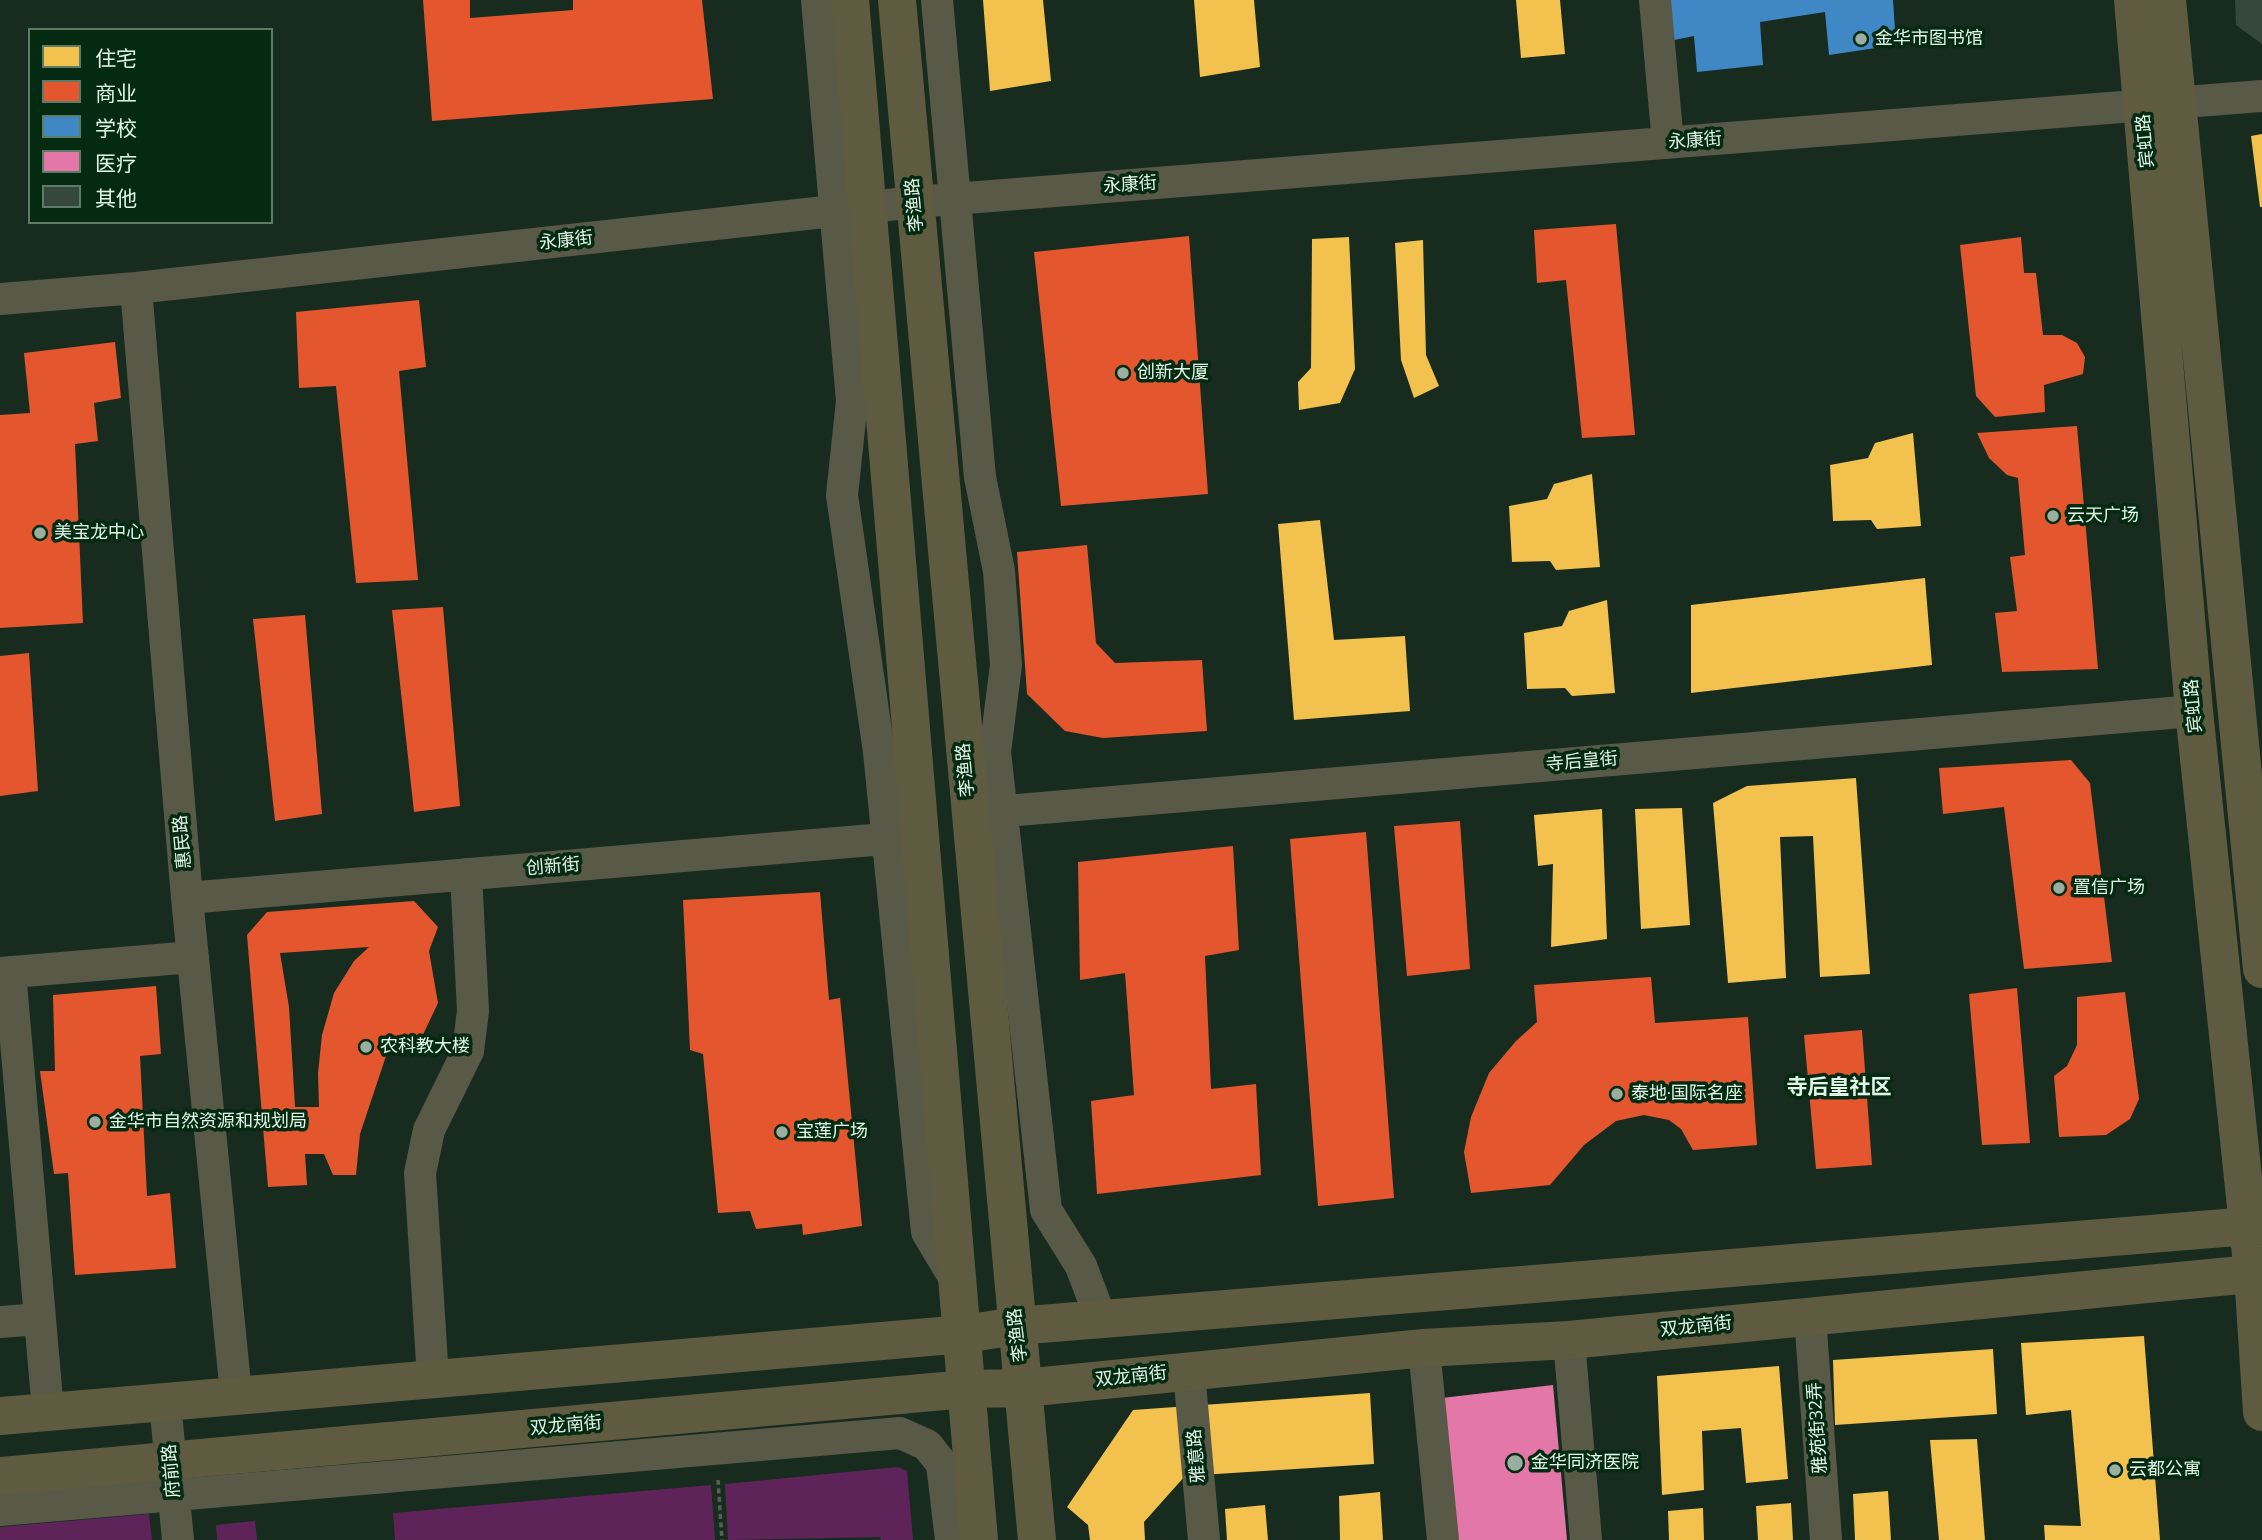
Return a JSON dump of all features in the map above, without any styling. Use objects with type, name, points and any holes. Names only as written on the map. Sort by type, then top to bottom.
[{"type":"main road","points":[[850,0],[852,209],[903,837],[960,1286],[979,1540]]},
{"type":"main road","name":"李渔路","points":[[897,0],[915,202],[986,813],[1016,1326],[1037,1540]]},
{"type":"main road","name":"宾虹路","points":[[2133,0],[2160,105],[2255,822],[2262,969]]},
{"type":"main road","name":"宾虹路","points":[[2166,0],[2160,105],[2194,711],[2255,1226],[2262,1412]]},
{"type":"main road","points":[[0,1416],[964,1334],[1016,1326],[2255,1226]]},
{"type":"main road","name":"双龙南街","points":[[0,1476],[173,1478],[966,1389],[1024,1388],[2258,1273]]},
{"type":"street","points":[[817,0],[852,209],[852,401],[842,495],[879,752],[903,837]]},
{"type":"street","points":[[937,0],[980,477],[999,571],[1006,665],[986,813],[1046,1210],[1081,1266],[1101,1319]]},
{"type":"street","points":[[1655,0],[1668,143]]},
{"type":"street","name":"永康街","points":[[0,299],[136,288],[915,202],[2262,96]]},
{"type":"street","name":"惠民路","points":[[136,288],[187,898],[236,1394]]},
{"type":"street","name":"寺后皇街","points":[[986,813],[2194,711]]},
{"type":"street","name":"创新街","points":[[187,898],[903,837]]},
{"type":"street","points":[[433,1378],[420,1173],[429,1130],[468,1051],[473,1011],[466,874]]},
{"type":"street","points":[[48,1411],[5,972],[193,957]]},
{"type":"street","name":"雅苑街32弄","points":[[1810,1316],[1826,1540]]},
{"type":"street","points":[[0,1322],[40,1319]]},
{"type":"street","points":[[1569,1339],[1586,1540]]},
{"type":"street","points":[[1424,1349],[1443,1540]]},
{"type":"street","name":"雅意路","points":[[1189,1372],[1204,1540]]},
{"type":"street","name":"府前路","points":[[165,1402],[178,1540]]},
{"type":"street","points":[[0,1510],[173,1478],[901,1433],[927,1445],[942,1464],[951,1540]]},
{"type":"path","points":[[718,1480],[722,1540]]},
{"type":"shaded area","points":[[898,1467],[907,1471],[913,1540],[881,1540],[880,1537],[728,1540],[725,1484]]},
{"type":"shaded area","points":[[711,1485],[715,1540],[395,1540],[393,1513]]},
{"type":"shaded area","points":[[149,1514],[152,1540],[0,1540],[0,1527]]},
{"type":"shaded area","points":[[255,1521],[257,1540],[217,1540],[216,1525]]},
{"type":"building: 住宅","points":[[983,0],[1043,0],[1051,81],[990,91]]},
{"type":"building: 住宅","points":[[1194,0],[1254,0],[1260,67],[1200,77]]},
{"type":"building: 住宅","points":[[1516,0],[1560,0],[1565,54],[1521,58]]},
{"type":"building: 住宅","points":[[2262,134],[2262,207],[2260,207],[2251,136]]},
{"type":"building: 住宅","points":[[1349,237],[1355,369],[1340,403],[1299,410],[1298,382],[1311,368],[1312,239]]},
{"type":"building: 住宅","points":[[1423,240],[1426,355],[1439,386],[1414,398],[1401,360],[1395,243]]},
{"type":"building: 住宅","points":[[1913,433],[1921,526],[1877,529],[1871,520],[1833,521],[1830,465],[1868,458],[1875,443]]},
{"type":"building: 住宅","points":[[1592,474],[1600,567],[1556,570],[1550,561],[1512,562],[1509,506],[1547,499],[1554,484]]},
{"type":"building: 住宅","points":[[1320,520],[1334,640],[1405,636],[1410,711],[1294,720],[1278,524]]},
{"type":"building: 住宅","points":[[1925,578],[1932,665],[1691,693],[1691,605]]},
{"type":"building: 住宅","points":[[1607,600],[1615,693],[1572,696],[1565,688],[1527,689],[1524,633],[1562,626],[1569,611]]},
{"type":"building: 住宅","points":[[1856,778],[1870,974],[1820,977],[1813,836],[1780,837],[1786,978],[1728,983],[1713,803],[1747,786]]},
{"type":"building: 住宅","points":[[1682,808],[1690,925],[1641,929],[1635,809]]},
{"type":"building: 住宅","points":[[1602,809],[1607,939],[1551,947],[1553,864],[1538,866],[1534,815]]},
{"type":"building: 住宅","name":"云都公寓","points":[[2144,1336],[2160,1540],[2045,1540],[2044,1525],[2081,1526],[2071,1410],[2026,1415],[2021,1343]]},
{"type":"building: 住宅","points":[[1993,1349],[1997,1414],[1835,1425],[1833,1360]]},
{"type":"building: 住宅","points":[[1779,1366],[1788,1479],[1746,1483],[1741,1428],[1702,1431],[1704,1490],[1662,1495],[1657,1376]]},
{"type":"building: 住宅","points":[[1370,1393],[1374,1464],[1185,1476],[1144,1522],[1145,1540],[1090,1540],[1088,1525],[1067,1507],[1133,1410]]},
{"type":"building: 住宅","points":[[1977,1439],[1985,1540],[1939,1540],[1930,1440]]},
{"type":"building: 住宅","points":[[1888,1491],[1891,1540],[1855,1540],[1853,1494]]},
{"type":"building: 住宅","points":[[1380,1492],[1383,1540],[1340,1540],[1339,1496]]},
{"type":"building: 住宅","points":[[1791,1503],[1793,1540],[1758,1540],[1756,1506]]},
{"type":"building: 住宅","points":[[1265,1505],[1268,1540],[1227,1540],[1225,1509]]},
{"type":"building: 住宅","points":[[1703,1508],[1704,1540],[1669,1540],[1668,1511]]},
{"type":"building: 商业","points":[[423,0],[470,0],[470,18],[573,10],[573,0],[702,0],[713,99],[432,121]]},
{"type":"building: 商业","points":[[1616,224],[1635,435],[1582,438],[1566,280],[1537,283],[1534,230]]},
{"type":"building: 商业","name":"创新大厦","points":[[1189,236],[1208,494],[1061,506],[1034,252]]},
{"type":"building: 商业","points":[[2021,237],[2024,273],[2036,273],[2043,335],[2062,335],[2077,343],[2085,357],[2083,374],[2044,385],[2045,412],[1995,417],[1976,396],[1960,245]]},
{"type":"building: 商业","points":[[419,300],[426,367],[399,371],[418,580],[356,583],[336,386],[299,388],[296,312]]},
{"type":"building: 商业","name":"美宝龙中心","points":[[115,342],[121,398],[94,403],[98,441],[75,444],[83,623],[0,628],[0,415],[30,413],[24,353]]},
{"type":"building: 商业","name":"云天广场","points":[[2077,426],[2098,669],[2002,672],[1995,613],[2017,611],[2010,557],[2025,555],[2018,478],[2007,475],[1989,458],[1977,433]]},
{"type":"building: 商业","points":[[1087,545],[1096,643],[1115,663],[1202,660],[1207,731],[1103,738],[1065,731],[1027,694],[1017,552]]},
{"type":"building: 商业","points":[[443,607],[460,806],[414,812],[392,610]]},
{"type":"building: 商业","points":[[305,615],[322,814],[275,821],[253,619]]},
{"type":"building: 商业","points":[[29,653],[38,791],[0,796],[0,656]]},
{"type":"building: 商业","name":"置信广场","points":[[2071,760],[2090,783],[2112,962],[2024,969],[2004,807],[1943,814],[1939,768]]},
{"type":"building: 商业","points":[[1460,821],[1470,969],[1407,976],[1394,826]]},
{"type":"building: 商业","points":[[1366,832],[1394,1198],[1318,1206],[1290,839]]},
{"type":"building: 商业","points":[[1233,846],[1239,950],[1205,956],[1211,1089],[1256,1084],[1261,1175],[1097,1194],[1091,1101],[1134,1095],[1125,973],[1080,980],[1078,862]]},
{"type":"building: 商业","name":"宝莲广场","points":[[820,892],[829,1000],[840,998],[862,1226],[803,1235],[802,1224],[756,1229],[750,1211],[718,1213],[703,1054],[690,1050],[683,900]]},
{"type":"building: 商业","name":"农科教大楼","points":[[414,901],[438,927],[429,951],[438,1003],[419,1043],[401,1050],[388,1050],[360,1134],[356,1175],[333,1175],[324,1154],[305,1154],[307,1185],[268,1187],[247,935],[267,912]],"holes":[[[369,947],[354,961],[334,993],[322,1035],[318,1073],[319,1107],[295,1107],[289,1007],[280,953]]]},
{"type":"building: 商业","name":"泰地·国际名座","points":[[1651,977],[1655,1023],[1748,1017],[1757,1145],[1693,1150],[1681,1129],[1669,1120],[1644,1115],[1616,1121],[1584,1145],[1550,1185],[1471,1193],[1464,1152],[1471,1117],[1489,1073],[1516,1041],[1537,1022],[1534,985]]},
{"type":"building: 商业","name":"金华市自然资源和规划局","points":[[156,986],[161,1054],[140,1056],[147,1196],[170,1193],[176,1268],[75,1275],[68,1173],[54,1174],[40,1071],[55,1071],[53,995]]},
{"type":"building: 商业","points":[[2017,988],[2030,1143],[1982,1145],[1969,994]]},
{"type":"building: 商业","points":[[2125,992],[2139,1099],[2130,1119],[2106,1135],[2059,1137],[2054,1076],[2067,1066],[2077,1045],[2077,997]]},
{"type":"building: 商业","points":[[1862,1030],[1872,1165],[1816,1169],[1804,1035]]},
{"type":"building: 学校","name":"金华市图书馆","points":[[1661,0],[1893,0],[1896,45],[1829,55],[1825,12],[1760,22],[1763,65],[1697,72],[1694,36],[1664,42]]},
{"type":"building: 医疗","points":[[1553,1385],[1567,1540],[1455,1540],[1442,1398]]},
{"type":"building: 其他","points":[[2235,0],[2262,0],[2262,44],[2236,25]]},
{"type":"place","name":"金华市图书馆","points":[[1861,39]]},
{"type":"place","name":"创新大厦","points":[[1123,373]]},
{"type":"place","name":"云天广场","points":[[2053,516]]},
{"type":"place","name":"美宝龙中心","points":[[40,533]]},
{"type":"place","name":"置信广场","points":[[2059,888]]},
{"type":"place","name":"农科教大楼","points":[[366,1047]]},
{"type":"place","name":"泰地·国际名座","points":[[1617,1094]]},
{"type":"place","name":"金华市自然资源和规划局","points":[[95,1122]]},
{"type":"place","name":"宝莲广场","points":[[782,1132]]},
{"type":"place","name":"金华同济医院","points":[[1515,1463]]},
{"type":"place","name":"云都公寓","points":[[2115,1470]]},
{"type":"district","name":"寺后皇社区","points":[[1839,1088]]}]
